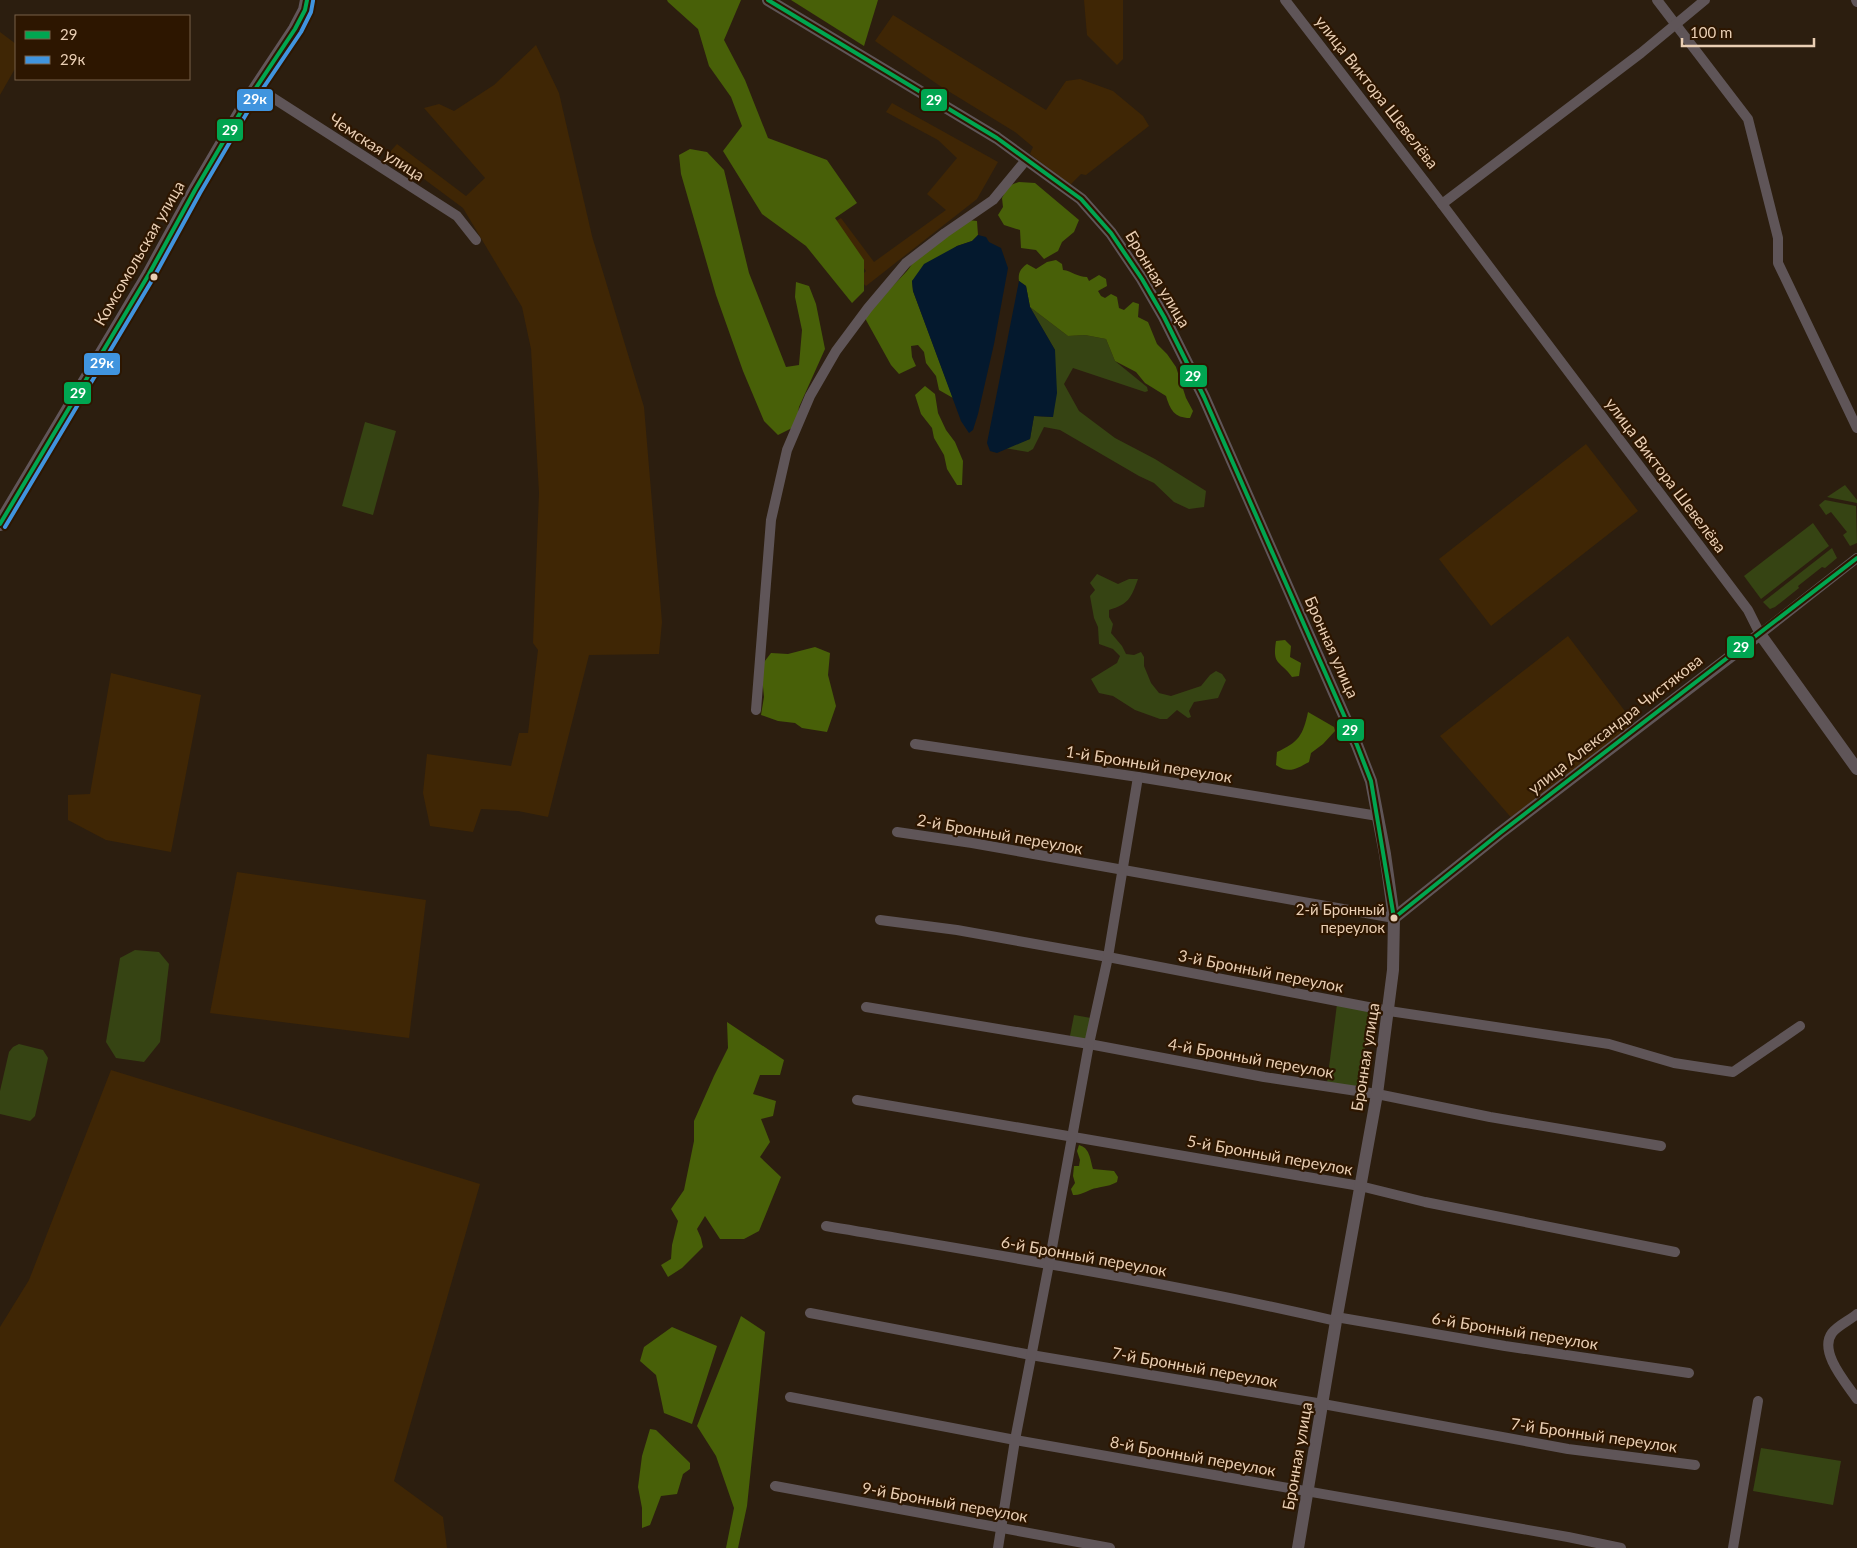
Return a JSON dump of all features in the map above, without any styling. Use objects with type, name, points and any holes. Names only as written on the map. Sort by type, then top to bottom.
[{"type":"main road","name":"Комсомольская улица","points":[[0,524],[144,282],[195,190],[256,87],[294,29],[305,10],[307,0]]},
{"type":"street","name":"Бронная улица","points":[[768,0],[997,138],[1082,199],[1126,253],[1164,317],[1204,397],[1358,745],[1370,780],[1378,816],[1394,918],[1393,970],[1389,1011],[1376,1094],[1298,1548]]},
{"type":"street","name":"улица Виктора Шевелёва","points":[[1285,0],[1522,308],[1748,610],[1760,634],[1857,770]]},
{"type":"street","points":[[1657,0],[1748,119],[1778,238],[1778,263],[1857,428]]},
{"type":"street","points":[[1442,204],[1641,53],[1705,0]]},
{"type":"street","name":"Чемская улица","points":[[256,87],[457,216],[476,240]]},
{"type":"street","points":[[756,710],[771,520],[787,450],[810,396],[836,351],[868,308],[906,263],[993,200],[1026,160]]},
{"type":"street","name":"улица Александра Чистякова","points":[[1394,918],[1500,833],[1857,558]]},
{"type":"street","name":"1-й Бронный переулок","points":[[915,744],[1138,777],[1378,816]]},
{"type":"street","points":[[998,1548],[1015,1440],[1089,1044],[1108,957],[1138,777]]},
{"type":"street","name":"2-й Бронный переулок","points":[[897,832],[972,843],[1394,918]]},
{"type":"street","name":"3-й Бронный переулок","points":[[880,920],[957,930],[1389,1011],[1609,1044],[1674,1063],[1733,1072],[1800,1026]]},
{"type":"street","name":"4-й Бронный переулок","points":[[866,1006],[1089,1044],[1264,1078],[1376,1094],[1490,1117],[1661,1146]]},
{"type":"street","name":"5-й Бронный переулок","points":[[857,1100],[1360,1186],[1425,1202],[1675,1252]]},
{"type":"street","name":"6-й Бронный переулок","points":[[826,1226],[1049,1264],[1336,1319],[1689,1373]]},
{"type":"street","name":"7-й Бронный переулок","points":[[810,1313],[1031,1355],[1568,1448],[1695,1464]]},
{"type":"street","points":[[1857,1314],[1832,1334],[1828,1346],[1829,1356],[1857,1399]]},
{"type":"street","name":"8-й Бронный переулок","points":[[790,1397],[1015,1440],[1620,1548]]},
{"type":"street","points":[[1733,1548],[1758,1401]]},
{"type":"street","name":"9-й Бронный переулок","points":[[775,1486],[1110,1548]]},
{"type":"shaded area","points":[[1084,0],[1123,0],[1123,59],[1117,65],[1087,35]]},
{"type":"shaded area","points":[[893,15],[1046,110],[1066,81],[1080,79],[1113,91],[1143,116],[1149,126],[1086,175],[1081,174],[1070,185],[1030,154],[1033,147],[1015,132],[940,86],[875,41]]},
{"type":"shaded area","points":[[0,32],[15,43],[15,69],[0,95]]},
{"type":"shaded area","points":[[536,45],[559,93],[592,236],[644,407],[662,622],[659,654],[589,655],[548,817],[518,811],[481,809],[473,832],[430,826],[423,793],[427,754],[511,766],[519,733],[528,733],[538,650],[533,643],[539,493],[531,349],[522,307],[463,208],[389,153],[397,144],[466,196],[485,178],[424,108],[439,104],[454,111],[494,85]]},
{"type":"shaded area","points":[[892,103],[998,162],[977,199],[866,286],[858,279],[866,271],[832,224],[841,218],[874,262],[946,210],[927,194],[957,158],[938,140],[886,112]]},
{"type":"shaded area","points":[[1586,444],[1638,511],[1491,626],[1439,559]]},
{"type":"shaded area","points":[[1568,636],[1637,727],[1515,822],[1440,736]]},
{"type":"shaded area","points":[[111,673],[201,695],[171,852],[106,840],[68,820],[68,795],[90,794]]},
{"type":"shaded area","points":[[237,872],[426,900],[409,1038],[210,1013]]},
{"type":"shaded area","points":[[111,1070],[480,1184],[394,1481],[443,1517],[447,1548],[0,1548],[0,1327],[29,1280]]},
{"type":"green space","points":[[667,0],[741,0],[724,40],[745,80],[768,138],[827,160],[857,203],[835,218],[864,260],[864,291],[852,303],[806,246],[762,214],[723,151],[742,126],[731,97],[709,66],[698,29]]},
{"type":"green space","points":[[791,0],[878,0],[864,46]]},
{"type":"green space","points":[[690,149],[707,152],[724,170],[749,273],[786,367],[799,365],[802,330],[795,297],[796,282],[809,286],[816,304],[825,349],[799,407],[796,426],[778,435],[764,421],[743,371],[716,295],[681,174],[679,155]]},
{"type":"green space","points":[[1019,182],[1035,183],[1079,220],[1074,232],[1062,242],[1058,251],[1044,259],[1036,250],[1021,248],[1020,230],[1004,225],[998,215],[1003,207],[1002,198],[1008,186]]},
{"type":"green space","points":[[968,220],[977,221],[978,235],[972,241],[957,246],[912,281],[913,291],[953,398],[939,390],[936,376],[926,363],[924,352],[918,345],[911,346],[912,357],[916,366],[899,374],[891,365],[866,320],[866,314],[916,259]]},
{"type":"green space","points":[[1056,260],[1062,264],[1063,270],[1087,277],[1089,281],[1099,275],[1106,279],[1107,286],[1098,291],[1105,298],[1111,294],[1117,297],[1119,308],[1124,310],[1133,302],[1139,304],[1138,317],[1148,322],[1157,344],[1176,367],[1186,398],[1193,411],[1190,418],[1176,414],[1171,409],[1166,396],[1145,383],[1136,372],[1115,361],[1106,339],[1085,335],[1068,336],[1030,307],[1026,286],[1019,281],[1020,271],[1027,264],[1036,269],[1047,262]]},
{"type":"green space","points":[[1030,307],[1068,336],[1085,335],[1106,339],[1115,361],[1147,387],[1148,391],[1145,392],[1073,368],[1064,384],[1079,411],[1115,438],[1155,459],[1206,491],[1204,507],[1189,509],[1174,502],[1154,483],[1060,430],[1044,427],[1033,449],[1028,452],[1004,448],[1030,439],[1034,416],[1053,417],[1055,350]]},
{"type":"green space","points":[[925,386],[935,394],[938,413],[946,430],[955,442],[963,461],[962,485],[957,485],[947,469],[944,455],[934,438],[932,428],[921,414],[915,395]]},
{"type":"green space","points":[[365,422],[396,431],[373,515],[342,506]]},
{"type":"green space","points":[[1845,485],[1857,500],[1857,503],[1827,497]]},
{"type":"green space","points":[[1825,500],[1856,506],[1857,543],[1850,546],[1843,535],[1847,532],[1831,512],[1826,515],[1819,505]]},
{"type":"green space","points":[[1813,523],[1829,546],[1761,599],[1744,576]]},
{"type":"green space","points":[[1832,548],[1837,558],[1825,568],[1822,567],[1775,607],[1770,609],[1763,602]]},
{"type":"green space","points":[[1097,574],[1118,584],[1129,579],[1138,579],[1125,603],[1109,610],[1109,617],[1113,624],[1111,633],[1126,654],[1134,655],[1141,652],[1151,683],[1159,693],[1171,696],[1201,686],[1216,671],[1222,674],[1226,680],[1218,698],[1194,702],[1189,711],[1191,717],[1188,718],[1177,710],[1167,719],[1160,719],[1135,710],[1113,696],[1099,693],[1091,679],[1117,663],[1120,656],[1113,649],[1099,644],[1098,627],[1094,618],[1090,596],[1095,590],[1090,583]]},
{"type":"green space","points":[[1285,640],[1291,646],[1290,657],[1301,663],[1299,676],[1292,677],[1276,659],[1276,641]]},
{"type":"green space","points":[[815,647],[830,653],[828,675],[836,706],[827,732],[802,728],[795,723],[778,721],[761,715],[764,697],[761,666],[771,653],[788,654]]},
{"type":"green space","points":[[1308,712],[1334,727],[1335,731],[1311,753],[1309,762],[1292,770],[1281,768],[1276,765],[1277,752],[1290,745],[1299,737]]},
{"type":"green space","points":[[135,950],[159,952],[169,964],[160,1042],[144,1062],[116,1058],[106,1042],[120,958]]},
{"type":"green space","points":[[1337,1004],[1370,1011],[1360,1087],[1327,1083]]},
{"type":"green space","points":[[1074,1015],[1091,1018],[1087,1040],[1070,1036]]},
{"type":"green space","points":[[727,1022],[784,1060],[780,1075],[760,1075],[753,1094],[776,1101],[773,1116],[761,1119],[770,1142],[760,1157],[781,1177],[759,1231],[744,1239],[720,1239],[705,1216],[697,1229],[703,1247],[682,1268],[668,1277],[661,1265],[671,1259],[672,1245],[678,1221],[671,1209],[684,1190],[694,1141],[694,1121],[728,1048]]},
{"type":"green space","points":[[19,1044],[43,1050],[48,1058],[35,1116],[30,1121],[0,1114],[0,1091],[9,1052]]},
{"type":"green space","points":[[1079,1145],[1083,1146],[1087,1151],[1093,1169],[1114,1171],[1118,1177],[1117,1182],[1073,1195],[1071,1189],[1075,1183],[1073,1176],[1074,1166],[1079,1166],[1080,1160],[1077,1151]]},
{"type":"green space","points":[[741,1316],[765,1332],[747,1506],[738,1548],[726,1548],[734,1508],[716,1456],[697,1426]]},
{"type":"green space","points":[[672,1327],[717,1346],[692,1424],[664,1413],[656,1375],[640,1361],[644,1347]]},
{"type":"green space","points":[[650,1429],[656,1430],[690,1463],[690,1469],[683,1474],[677,1494],[661,1496],[650,1525],[642,1528],[642,1508],[638,1487],[642,1456]]},
{"type":"green space","points":[[1761,1448],[1841,1461],[1833,1505],[1753,1491]]},
{"type":"water","points":[[978,235],[986,237],[989,242],[1001,248],[1008,268],[994,344],[978,414],[973,430],[969,433],[961,421],[913,291],[912,281],[924,264],[957,246],[972,241]]},
{"type":"water","points":[[1019,281],[1026,286],[1030,307],[1055,350],[1057,393],[1053,417],[1034,416],[1030,439],[997,453],[990,451],[987,443]]},
{"type":"transit line","name":"29","points":[[0,524],[149,274],[246,103],[295,29],[305,10],[307,0]]},
{"type":"transit line","name":"29","points":[[768,0],[997,138],[1081,199],[1111,233],[1142,279],[1164,317],[1204,397],[1357,745],[1371,781],[1394,918]]},
{"type":"transit line","name":"29к","points":[[5,527],[154,277],[251,106],[301,32],[311,12],[313,1]]},
{"type":"transit line","name":"29","points":[[1394,918],[1500,833],[1857,558]]},
{"type":"place","name":"2-й Бронный переулок","points":[[1394,918]]}]
